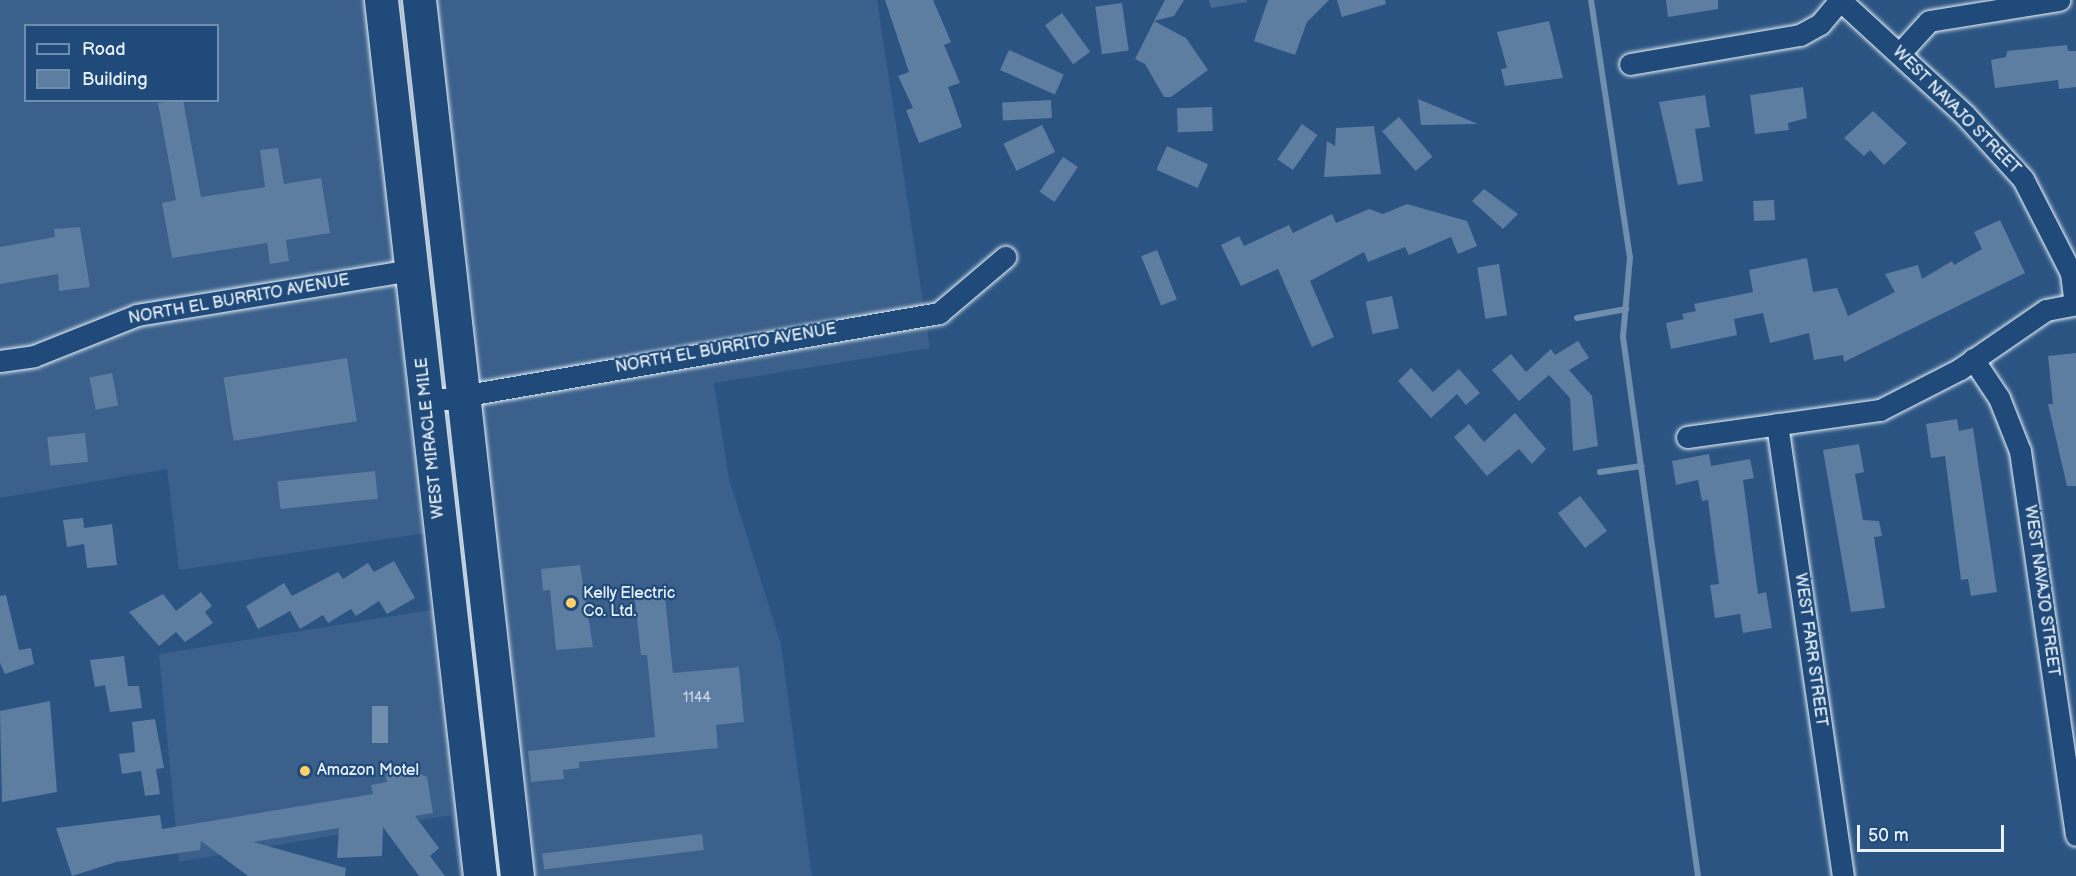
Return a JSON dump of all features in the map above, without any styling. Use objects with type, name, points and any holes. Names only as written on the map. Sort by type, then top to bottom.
[{"type":"highway","name":"WEST MIRACLE MILE","points":[[381,0],[480,876]]},
{"type":"highway","points":[[419,0],[517,876]]},
{"type":"highway","points":[[469,780],[485,798],[495,876]]},
{"type":"street","name":"WEST NAVAJO STREET","points":[[1840,0],[1900,53],[1965,116],[2039,202],[2071,273],[2075,304]]},
{"type":"street","points":[[1630,63],[1800,35],[1820,24],[1840,0]]},
{"type":"street","points":[[1900,53],[1929,21],[2059,0]]},
{"type":"street","name":"NORTH EL BURRITO AVENUE","points":[[427,402],[939,313],[1005,256]]},
{"type":"street","name":"NORTH EL BURRITO AVENUE","points":[[0,361],[34,356],[137,315],[412,270]]},
{"type":"street","points":[[1687,437],[1880,410],[1973,359],[2028,320],[2075,304]]},
{"type":"street","name":"WEST NAVAJO STREET","points":[[1973,359],[2000,398],[2020,451],[2076,835]]},
{"type":"street","name":"WEST FARR STREET","points":[[1777,424],[1843,876]]},
{"type":"shaded area","points":[[0,0],[877,0],[930,348],[714,383],[729,479],[781,644],[812,876],[459,876],[451,815],[179,862],[159,654],[467,604],[460,528],[179,570],[167,469],[0,498]]},
{"type":"shaded area","points":[[1209,0],[1247,0],[1247,2],[1211,8]]},
{"type":"shaded area","points":[[372,706],[388,706],[388,743],[372,743]]},
{"type":"building","points":[[885,0],[933,0],[951,42],[944,45],[960,83],[948,87],[962,127],[919,143],[906,110],[913,108],[898,76],[909,72]]},
{"type":"building","points":[[1165,0],[1184,0],[1174,16],[1154,21]]},
{"type":"building","points":[[1268,0],[1329,0],[1307,22],[1295,55],[1254,41]]},
{"type":"building","points":[[1337,0],[1385,0],[1386,4],[1342,17]]},
{"type":"building","points":[[1666,0],[1718,0],[1718,9],[1668,17]]},
{"type":"building","points":[[1122,3],[1129,51],[1102,54],[1095,7]]},
{"type":"building","points":[[1062,13],[1090,52],[1073,64],[1045,25]]},
{"type":"building","points":[[1154,21],[1186,38],[1208,70],[1171,97],[1164,97],[1145,64],[1135,59]]},
{"type":"building","points":[[1549,21],[1563,78],[1505,86],[1501,69],[1507,68],[1497,32]]},
{"type":"building","points":[[2067,45],[2068,51],[2076,51],[2076,87],[2059,89],[2058,80],[1995,88],[1991,60],[2006,57],[2007,51]]},
{"type":"building","points":[[1009,50],[1064,74],[1055,95],[1000,70]]},
{"type":"building","points":[[1803,87],[1807,118],[1788,123],[1789,130],[1755,134],[1750,95]]},
{"type":"building","points":[[1705,95],[1710,127],[1695,129],[1703,181],[1678,185],[1659,102]]},
{"type":"building","points":[[1418,99],[1478,124],[1421,125]]},
{"type":"building","points":[[1051,100],[1052,118],[1003,121],[1002,103]]},
{"type":"building","points":[[183,102],[201,197],[265,187],[260,150],[278,148],[284,184],[321,178],[330,233],[286,240],[289,261],[270,264],[267,243],[172,258],[162,203],[176,200],[158,103]]},
{"type":"building","points":[[1212,107],[1213,131],[1178,132],[1177,108]]},
{"type":"building","points":[[1873,111],[1907,143],[1884,165],[1870,150],[1864,156],[1844,138]]},
{"type":"building","points":[[1399,117],[1432,157],[1416,171],[1382,131]]},
{"type":"building","points":[[1302,124],[1318,135],[1293,170],[1277,159]]},
{"type":"building","points":[[1042,125],[1055,152],[1017,171],[1003,144]]},
{"type":"building","points":[[1374,126],[1381,174],[1324,177],[1327,141],[1335,146],[1336,128]]},
{"type":"building","points":[[1167,146],[1208,164],[1198,188],[1156,170]]},
{"type":"building","points":[[1063,157],[1078,167],[1054,202],[1040,192]]},
{"type":"building","points":[[1484,189],[1518,214],[1503,229],[1472,201]]},
{"type":"building","points":[[1774,200],[1775,220],[1754,221],[1753,201]]},
{"type":"building","points":[[1407,204],[1467,221],[1477,246],[1458,254],[1451,237],[1409,255],[1405,247],[1368,262],[1364,252],[1310,281],[1334,337],[1312,347],[1278,269],[1241,286],[1221,245],[1239,236],[1244,246],[1289,225],[1293,233],[1332,214],[1336,223],[1369,209],[1383,214]]},
{"type":"building","points":[[2000,220],[2025,273],[1844,362],[1843,355],[1814,360],[1809,333],[1770,343],[1763,313],[1734,319],[1737,335],[1671,349],[1666,323],[1684,319],[1682,314],[1696,311],[1694,304],[1753,292],[1749,270],[1807,258],[1813,292],[1837,288],[1848,316],[1895,292],[1885,274],[1918,265],[1922,279],[1952,261],[1954,265],[1982,249],[1974,232]]},
{"type":"building","points":[[80,227],[90,287],[59,291],[58,274],[0,284],[0,247],[55,237],[54,229]]},
{"type":"building","points":[[1157,250],[1177,299],[1161,306],[1141,256]]},
{"type":"building","points":[[1499,264],[1507,315],[1485,319],[1477,267]]},
{"type":"building","points":[[1392,296],[1399,328],[1372,334],[1366,302]]},
{"type":"building","points":[[1578,341],[1589,358],[1569,370],[1592,396],[1598,446],[1573,451],[1570,398],[1549,375],[1519,401],[1492,370],[1511,354],[1526,372],[1551,349],[1555,355]]},
{"type":"building","points":[[2076,353],[2076,486],[2067,486],[2048,404],[2053,404],[2048,356]]},
{"type":"building","points":[[347,358],[357,421],[234,441],[224,378]]},
{"type":"building","points":[[1411,368],[1433,392],[1459,369],[1480,393],[1466,405],[1457,394],[1431,418],[1398,381]]},
{"type":"building","points":[[112,373],[118,405],[96,410],[89,377]]},
{"type":"building","points":[[1515,413],[1546,449],[1532,464],[1519,449],[1487,476],[1454,437],[1469,424],[1484,442]]},
{"type":"building","points":[[1957,419],[1959,431],[1973,428],[1997,592],[1971,596],[1968,579],[1961,580],[1945,456],[1931,458],[1926,424]]},
{"type":"building","points":[[85,433],[88,462],[50,466],[47,437]]},
{"type":"building","points":[[1859,444],[1864,472],[1855,474],[1863,520],[1879,521],[1882,536],[1874,537],[1885,608],[1851,612],[1823,450]]},
{"type":"building","points":[[1709,454],[1711,466],[1750,459],[1754,478],[1743,480],[1758,594],[1766,592],[1772,628],[1743,633],[1740,614],[1715,618],[1710,585],[1719,584],[1708,500],[1702,501],[1698,480],[1676,485],[1672,461]]},
{"type":"building","points":[[375,471],[378,499],[280,509],[278,481]]},
{"type":"building","points":[[1580,496],[1607,531],[1585,548],[1558,513]]},
{"type":"building","points":[[83,518],[84,528],[112,524],[117,565],[87,568],[84,544],[67,547],[63,520]]},
{"type":"building","points":[[394,561],[415,598],[387,614],[379,601],[356,616],[351,609],[328,623],[323,615],[300,629],[290,611],[258,629],[246,606],[284,583],[292,596],[338,572],[343,579],[368,563],[374,572]]},
{"type":"building","name":"Kelly Electric Co. Ltd.","points":[[580,565],[593,647],[556,650],[550,590],[543,591],[541,569]]},
{"type":"building","points":[[201,592],[212,606],[205,612],[213,623],[185,642],[176,632],[159,646],[129,612],[163,594],[176,611]]},
{"type":"building","points":[[6,595],[19,650],[31,648],[34,664],[5,674],[0,663],[0,596]]},
{"type":"building","points":[[665,597],[673,673],[739,667],[744,722],[716,725],[718,748],[579,762],[579,768],[563,770],[564,779],[531,782],[528,751],[655,737],[647,655],[641,655],[635,600]]},
{"type":"building","points":[[124,656],[128,686],[139,686],[142,708],[110,712],[105,685],[95,687],[90,660]]},
{"type":"building","points":[[50,701],[57,792],[2,802],[0,711]]},
{"type":"building","points":[[155,719],[164,768],[156,769],[160,794],[145,796],[141,771],[122,774],[119,754],[135,752],[132,722]]},
{"type":"building","points":[[412,770],[427,777],[433,813],[415,816],[439,848],[430,856],[445,876],[419,876],[383,827],[382,856],[337,858],[339,828],[253,842],[346,868],[345,876],[248,876],[201,841],[200,850],[116,862],[72,876],[56,828],[160,815],[162,829],[373,794],[371,785],[387,782],[386,774]]},
{"type":"building","points":[[702,834],[704,850],[544,870],[542,854]]},
{"type":"waterway","points":[[1591,0],[1630,257],[1623,337],[1698,876]]},
{"type":"waterway","points":[[1577,318],[1626,309]]},
{"type":"waterway","points":[[1600,472],[1642,466]]},
{"type":"place","name":"Kelly Electric Co. Ltd.","points":[[571,603]]},
{"type":"place","name":"Amazon Motel","points":[[305,771]]}]
